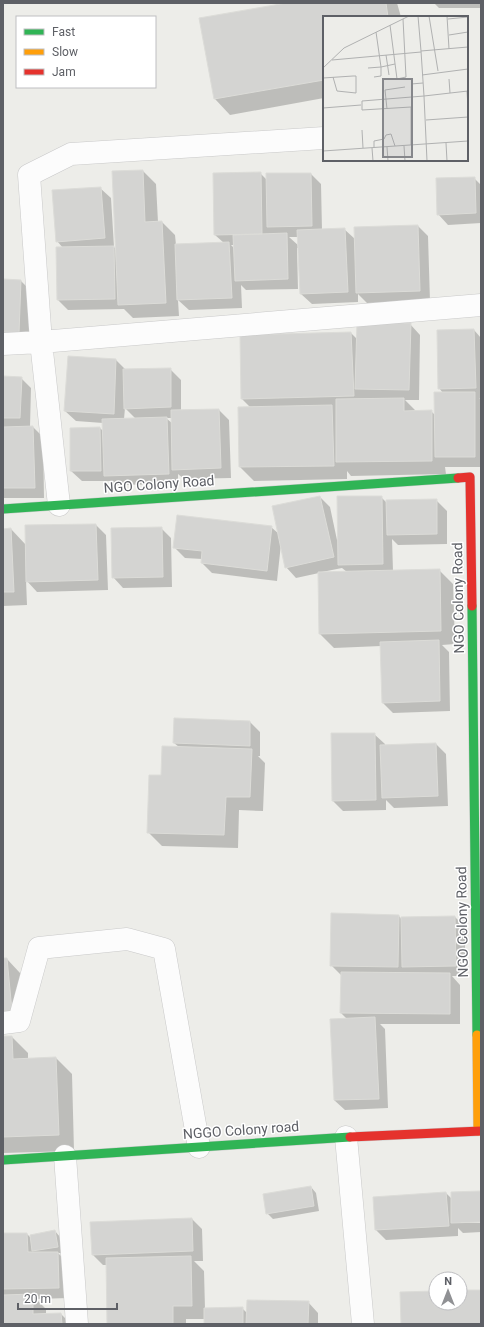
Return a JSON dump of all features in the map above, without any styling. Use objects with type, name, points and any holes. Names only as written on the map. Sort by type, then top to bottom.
[{"type":"street","points":[[3,509],[59,505],[40,342],[29,175],[71,154],[323,138]]},
{"type":"street","points":[[3,344],[481,305]]},
{"type":"street","name":"NGO Colony Road","points":[[59,505],[470,477],[480,1131]]},
{"type":"street","points":[[3,1023],[19,1021],[39,948],[127,939],[164,949],[200,1147]]},
{"type":"street","name":"NGGO Colony road","points":[[3,1160],[346,1137],[480,1131]]},
{"type":"street","points":[[346,1137],[363,1324]]},
{"type":"street","points":[[66,1156],[77,1324]]},
{"type":"building","points":[[286,3],[386,3],[388,16],[323,16],[323,80],[214,99],[199,18]]},
{"type":"building","points":[[143,170],[145,222],[162,221],[166,303],[118,305],[112,171]]},
{"type":"building","points":[[261,172],[262,234],[214,235],[213,173]]},
{"type":"building","points":[[266,173],[311,173],[312,226],[267,227]]},
{"type":"building","points":[[475,177],[476,213],[437,215],[436,178]]},
{"type":"building","points":[[101,187],[105,238],[56,242],[52,190]]},
{"type":"building","points":[[418,225],[420,291],[356,293],[354,227]]},
{"type":"building","points":[[345,228],[348,292],[300,294],[297,230]]},
{"type":"building","points":[[287,233],[288,279],[235,281],[233,235]]},
{"type":"building","points":[[229,242],[232,298],[177,300],[175,244]]},
{"type":"building","points":[[114,246],[115,299],[57,300],[56,247]]},
{"type":"building","points":[[3,279],[21,280],[19,333],[3,332]]},
{"type":"building","points":[[357,322],[411,323],[409,390],[355,389]]},
{"type":"building","points":[[474,329],[476,388],[438,389],[437,330]]},
{"type":"building","points":[[351,332],[354,396],[241,399],[240,335]]},
{"type":"building","points":[[68,356],[116,359],[114,414],[64,411]]},
{"type":"building","points":[[171,368],[171,407],[124,409],[123,369]]},
{"type":"building","points":[[3,376],[22,377],[20,418],[3,418]]},
{"type":"building","points":[[434,392],[475,392],[475,457],[435,457]]},
{"type":"building","points":[[404,398],[404,411],[432,410],[432,461],[336,462],[336,399]]},
{"type":"building","points":[[332,405],[334,466],[239,467],[238,407]]},
{"type":"building","points":[[219,409],[221,468],[172,470],[171,410]]},
{"type":"building","points":[[167,417],[169,474],[104,476],[102,419]]},
{"type":"building","points":[[33,426],[35,488],[3,488],[3,427]]},
{"type":"building","points":[[100,427],[101,471],[70,471],[70,428]]},
{"type":"building","points":[[320,496],[334,557],[285,568],[272,506]]},
{"type":"building","points":[[337,496],[382,496],[383,564],[338,565]]},
{"type":"building","points":[[437,499],[437,534],[387,535],[386,500]]},
{"type":"building","points":[[177,515],[272,526],[267,571],[201,563],[202,551],[173,548]]},
{"type":"building","points":[[96,524],[98,580],[26,582],[25,525]]},
{"type":"building","points":[[162,527],[163,577],[112,578],[111,528]]},
{"type":"building","points":[[11,528],[14,592],[3,592],[3,529]]},
{"type":"building","points":[[440,569],[441,631],[319,634],[318,572]]},
{"type":"building","points":[[439,640],[440,701],[382,703],[380,642]]},
{"type":"building","points":[[174,718],[250,721],[250,746],[173,743]]},
{"type":"building","points":[[331,733],[375,733],[376,800],[332,801]]},
{"type":"building","points":[[436,743],[438,796],[382,798],[380,745]]},
{"type":"building","points":[[162,746],[252,749],[250,797],[226,797],[224,835],[147,833],[149,775],[161,775]]},
{"type":"building","points":[[331,913],[399,915],[398,967],[330,966]]},
{"type":"building","points":[[455,916],[456,966],[402,967],[401,917]]},
{"type":"building","points":[[3,958],[7,958],[12,1011],[3,1012]]},
{"type":"building","points":[[341,972],[450,973],[450,1014],[340,1013]]},
{"type":"building","points":[[375,1017],[379,1099],[334,1100],[330,1019]]},
{"type":"building","points":[[3,1036],[12,1036],[13,1059],[56,1057],[59,1135],[3,1137]]},
{"type":"building","points":[[311,1186],[314,1206],[266,1214],[263,1194]]},
{"type":"building","points":[[481,1191],[481,1222],[451,1223],[451,1192]]},
{"type":"building","points":[[446,1192],[449,1226],[375,1230],[373,1197]]},
{"type":"building","points":[[192,1218],[193,1251],[92,1255],[90,1222]]},
{"type":"building","points":[[55,1230],[58,1247],[32,1251],[30,1235]]},
{"type":"building","points":[[3,1233],[27,1233],[28,1252],[58,1252],[59,1288],[3,1289]]},
{"type":"building","points":[[191,1256],[192,1306],[173,1306],[173,1324],[107,1324],[106,1258]]},
{"type":"building","points":[[468,1290],[481,1290],[481,1324],[401,1324],[400,1292],[428,1291],[428,1311],[468,1311]]},
{"type":"building","points":[[33,1294],[33,1314],[61,1313],[62,1324],[3,1324],[3,1295]]},
{"type":"building","points":[[247,1300],[309,1301],[308,1324],[246,1324]]},
{"type":"building","points":[[243,1307],[243,1324],[204,1324],[204,1308]]},
{"type":"traffic: fast","points":[[3,509],[458,478]]},
{"type":"traffic: fast","points":[[472,606],[477,1035]]},
{"type":"traffic: fast","points":[[3,1160],[350,1137]]},
{"type":"traffic: slow","points":[[477,1035],[478,1131]]},
{"type":"traffic: jam","points":[[458,478],[470,477],[472,606]]},
{"type":"traffic: jam","points":[[350,1137],[481,1131]]}]
